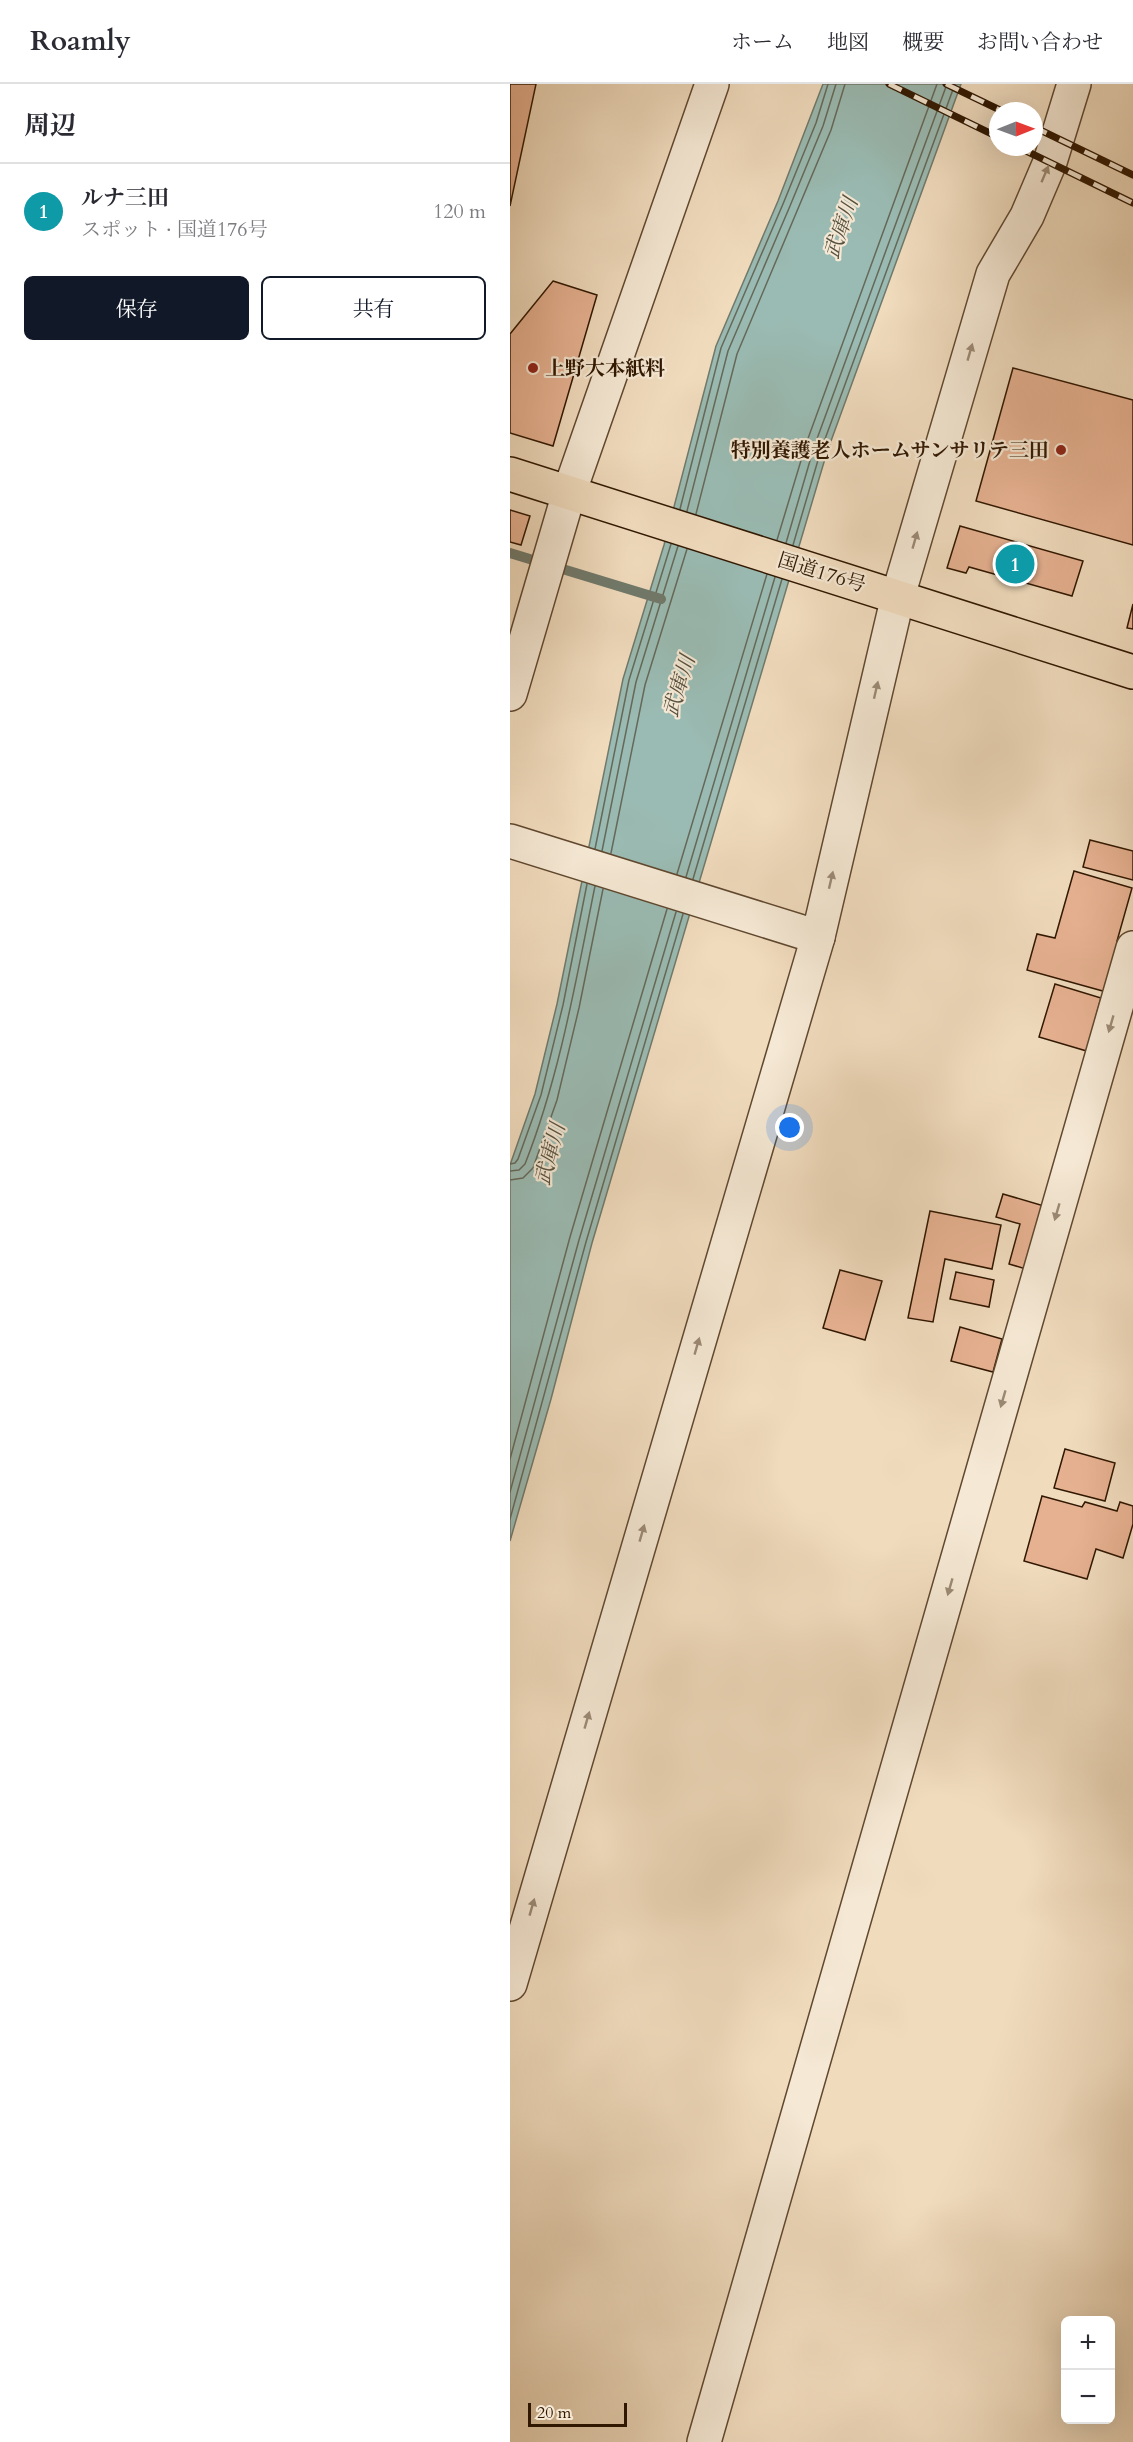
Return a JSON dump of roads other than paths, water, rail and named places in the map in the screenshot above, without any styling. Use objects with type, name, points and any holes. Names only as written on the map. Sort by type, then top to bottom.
[{"type":"highway","name":"国道176号","points":[[510,474],[1133,672]]},
{"type":"street","points":[[510,694],[569,493],[712,84]]},
{"type":"street","points":[[510,1984],[898,596],[993,274],[1026,216],[1050,162],[1074,84]]},
{"type":"street","points":[[510,841],[805,932]]},
{"type":"street","points":[[704,2442],[1133,948]]},
{"type":"water","name":"武庫川","points":[[823,84],[961,84],[827,452],[592,1243],[551,1399],[510,1541],[510,1165],[535,1094],[557,1004],[623,679],[664,545],[716,346],[778,201]]},
{"type":"waterway","points":[[510,553],[661,599]]},
{"type":"railway","points":[[889,84],[989,133]]},
{"type":"railway","points":[[946,84],[989,105]]},
{"type":"railway","points":[[1043,131],[1133,175]]},
{"type":"railway","points":[[1036,156],[1133,203]]},
{"type":"place","name":"上野大本紙料","points":[[533,368]]},
{"type":"place","name":"特別養護老人ホームサンサリテ三田","points":[[1061,450]]},
{"type":"place","name":"ルナ三田","points":[[1015,564]]}]
